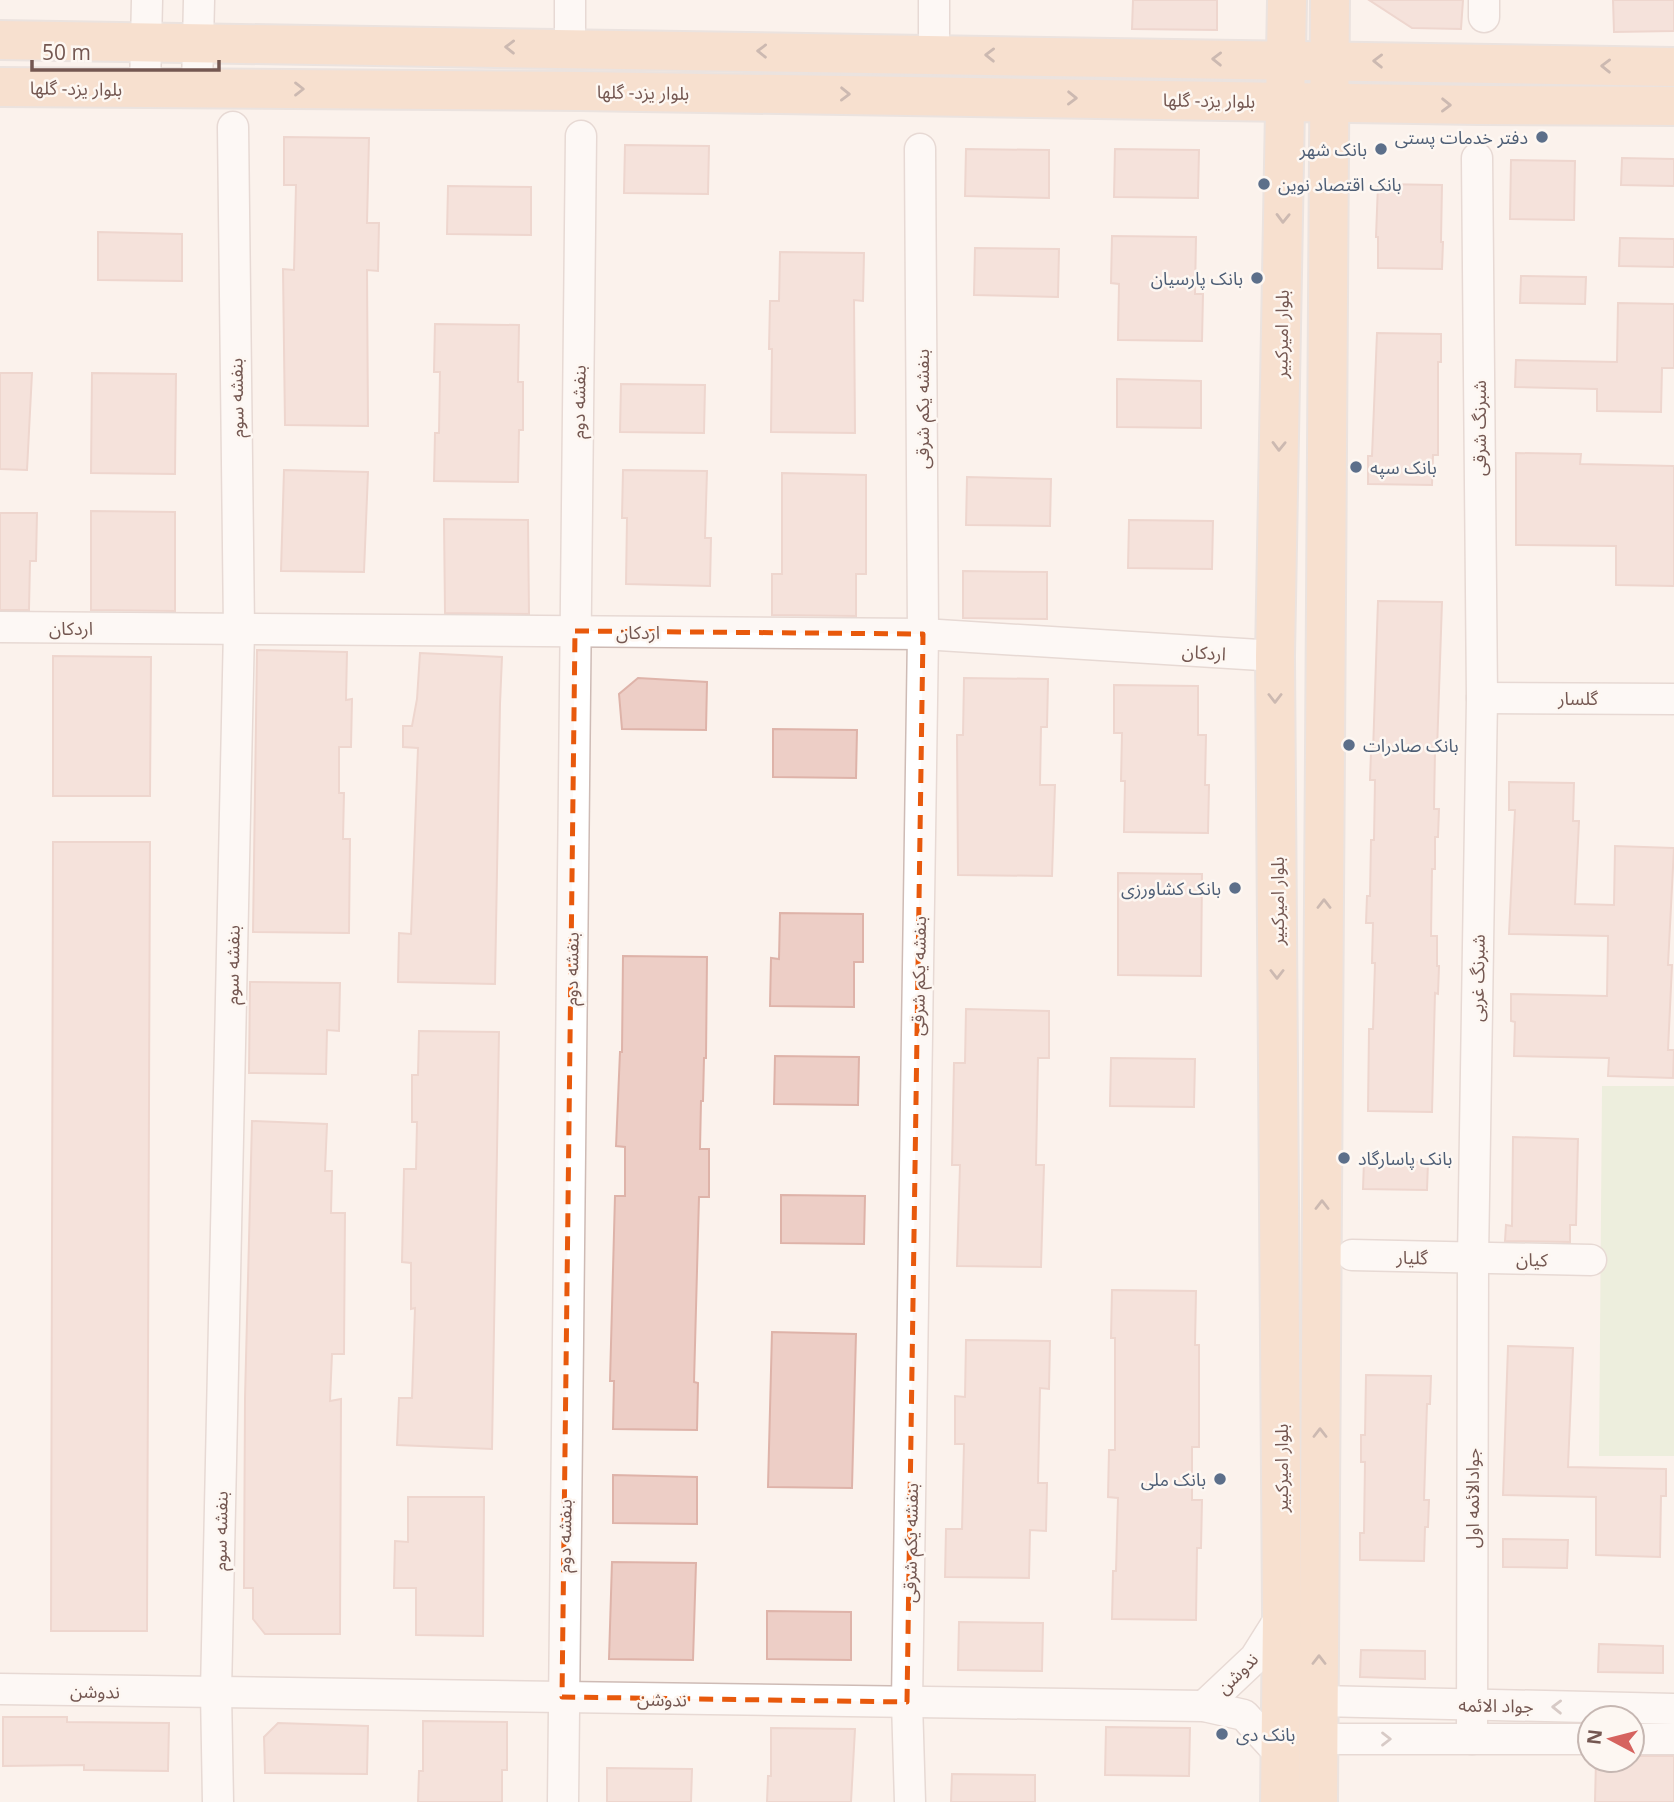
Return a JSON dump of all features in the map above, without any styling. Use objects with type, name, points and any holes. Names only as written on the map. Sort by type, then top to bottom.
[{"type":"main road","name":"بلوار امیرکبیر","points":[[1280,1802],[1282,1615],[1275,656],[1287,0]]},
{"type":"main road","points":[[1318,1802],[1330,0]]},
{"type":"main road","points":[[0,40],[1674,67]]},
{"type":"main road","name":"بلوار یزد- گلها","points":[[0,87],[565,90],[1329,102]]},
{"type":"main road","points":[[1329,102],[1674,106]]},
{"type":"street","points":[[145,89],[147,0]]},
{"type":"street","points":[[197,88],[199,0]]},
{"type":"street","points":[[570,0],[570,48]]},
{"type":"street","points":[[934,0],[934,54]]},
{"type":"street","name":"بنفشه سوم","points":[[218,1802],[216,1692],[239,629],[233,127]]},
{"type":"street","name":"بنفشه دوم","points":[[563,1802],[562,1697],[582,136]]},
{"type":"street","name":"بنفشه یکم شرقی","points":[[910,1802],[908,1702],[923,634],[920,149]]},
{"type":"street","name":"شبرنگ شرقی","points":[[1477,158],[1482,698]]},
{"type":"street","name":"اردکان","points":[[0,627],[923,634],[1275,656]]},
{"type":"street","name":"گلسار","points":[[1482,698],[1674,699]]},
{"type":"street","name":"شبرنگ غربی","points":[[1473,1258],[1482,698]]},
{"type":"street","name":"گلیار","points":[[1352,1255],[1473,1258]]},
{"type":"street","name":"کیان","points":[[1473,1258],[1591,1260]]},
{"type":"street","name":"جوادالائمه اول","points":[[1472,1739],[1473,1258]]},
{"type":"street","name":"ندوشن","points":[[0,1689],[1204,1706],[1255,1658],[1282,1615]]},
{"type":"street","name":"جواد الائمه","points":[[1319,1702],[1674,1709]]},
{"type":"street","points":[[1204,1706],[1244,1715],[1280,1754]]},
{"type":"street","name":"جواد الائمه","points":[[1318,1740],[1576,1739]]},
{"type":"street","points":[[1646,1739],[1674,1739]]},
{"type":"highlighted area","points":[[575,631],[923,634],[907,1702],[562,1697]]},
{"type":"green space","points":[[1602,1086],[1674,1086],[1674,1456],[1599,1456]]},
{"type":"building","points":[[1133,0],[1217,0],[1217,30],[1132,29]]},
{"type":"building","points":[[1369,0],[1463,0],[1461,29],[1412,28]]},
{"type":"building","points":[[1613,0],[1674,0],[1674,31],[1614,32]]},
{"type":"building","points":[[284,137],[369,138],[367,223],[379,223],[378,271],[367,270],[368,426],[285,425],[283,269],[294,270],[296,185],[284,185]]},
{"type":"building","points":[[625,145],[709,146],[708,194],[624,193]]},
{"type":"building","points":[[966,149],[1049,150],[1049,198],[965,196]]},
{"type":"building","points":[[1115,149],[1199,150],[1198,198],[1114,197]]},
{"type":"building","points":[[1622,158],[1674,159],[1674,186],[1621,185]]},
{"type":"building","points":[[1511,160],[1575,161],[1574,220],[1510,219]]},
{"type":"building","points":[[1378,184],[1442,185],[1442,269],[1378,268]]},
{"type":"building","points":[[448,186],[531,187],[531,235],[447,234]]},
{"type":"building","points":[[98,232],[182,234],[182,281],[98,280]]},
{"type":"building","points":[[1112,236],[1196,237],[1195,294],[1203,294],[1202,341],[1118,340],[1119,284],[1111,283]]},
{"type":"building","points":[[1620,238],[1674,239],[1674,267],[1619,266]]},
{"type":"building","points":[[975,248],[1059,249],[1058,297],[974,295]]},
{"type":"building","points":[[780,252],[864,253],[863,301],[854,300],[855,433],[771,432],[770,301],[779,301]]},
{"type":"building","points":[[1521,276],[1586,277],[1585,304],[1520,303]]},
{"type":"building","points":[[1618,303],[1674,304],[1674,368],[1662,368],[1661,412],[1597,411],[1597,389],[1515,387],[1516,360],[1617,362]]},
{"type":"building","points":[[435,324],[519,325],[518,382],[523,382],[523,430],[519,430],[518,482],[434,481],[435,433],[439,433],[440,372],[434,372]]},
{"type":"building","points":[[1377,333],[1441,334],[1441,362],[1438,362],[1438,455],[1433,455],[1432,485],[1368,484],[1368,456],[1372,456]]},
{"type":"building","points":[[0,373],[32,373],[27,470],[0,469]]},
{"type":"building","points":[[92,373],[176,374],[175,474],[91,473]]},
{"type":"building","points":[[1117,379],[1201,381],[1201,428],[1117,427]]},
{"type":"building","points":[[621,384],[705,385],[704,433],[620,432]]},
{"type":"building","points":[[1516,453],[1581,454],[1580,464],[1674,466],[1674,586],[1616,585],[1616,546],[1516,545]]},
{"type":"building","points":[[284,470],[368,472],[364,572],[281,571]]},
{"type":"building","points":[[623,470],[707,471],[705,538],[711,538],[710,586],[626,584],[627,518],[622,518]]},
{"type":"building","points":[[782,473],[866,475],[866,574],[856,574],[856,616],[772,615],[772,574],[782,574]]},
{"type":"building","points":[[967,477],[1051,479],[1050,526],[966,525]]},
{"type":"building","points":[[91,511],[175,512],[175,611],[91,610]]},
{"type":"building","points":[[0,513],[37,513],[36,561],[30,561],[29,610],[0,610]]},
{"type":"building","points":[[444,519],[528,520],[529,614],[445,613]]},
{"type":"building","points":[[1129,520],[1213,521],[1212,569],[1128,568]]},
{"type":"building","points":[[963,571],[1047,572],[1047,619],[963,618]]},
{"type":"building","points":[[1378,601],[1442,602],[1434,809],[1439,809],[1438,837],[1435,837],[1435,869],[1432,869],[1431,936],[1437,936],[1439,966],[1438,994],[1435,993],[1432,1112],[1368,1111],[1369,1029],[1373,1029],[1375,963],[1372,963],[1373,923],[1366,923],[1367,896],[1370,896],[1371,840],[1374,840],[1375,780],[1370,780]]},
{"type":"building","points":[[257,650],[347,652],[346,700],[352,699],[351,747],[339,747],[339,793],[344,793],[343,839],[350,839],[349,933],[253,932]]},
{"type":"building","points":[[420,653],[502,657],[495,984],[398,982],[399,933],[411,934],[418,748],[403,747],[403,726],[412,726]]},
{"type":"building","points":[[53,656],[151,657],[150,796],[53,796]]},
{"type":"building","points":[[638,678],[707,682],[706,730],[622,729],[619,694]]},
{"type":"building","points":[[964,678],[1048,679],[1047,727],[1041,727],[1040,785],[1055,785],[1052,876],[958,875],[957,735],[963,735]]},
{"type":"building","points":[[1114,685],[1198,686],[1198,735],[1206,735],[1208,833],[1124,832],[1122,733],[1114,733]]},
{"type":"building","points":[[773,729],[857,730],[856,778],[773,777]]},
{"type":"building","points":[[1509,782],[1574,783],[1573,821],[1579,821],[1575,904],[1614,905],[1615,846],[1674,848],[1668,965],[1672,965],[1668,1050],[1674,1050],[1673,1078],[1608,1076],[1609,1058],[1514,1056],[1515,1022],[1511,1021],[1511,994],[1607,996],[1608,936],[1509,934],[1515,810],[1509,810]]},
{"type":"building","points":[[53,842],[150,842],[147,1631],[51,1631]]},
{"type":"building","points":[[1118,873],[1202,874],[1201,976],[1118,975]]},
{"type":"building","points":[[780,913],[863,914],[863,962],[854,962],[854,1007],[770,1006],[771,958],[779,959]]},
{"type":"building","points":[[623,956],[707,957],[706,1058],[701,1101],[700,1149],[709,1149],[709,1197],[699,1197],[694,1382],[698,1383],[697,1430],[613,1429],[614,1381],[610,1381],[615,1196],[625,1196],[625,1147],[616,1146],[622,1052]]},
{"type":"building","points":[[250,982],[340,983],[339,1031],[327,1030],[326,1074],[249,1073]]},
{"type":"building","points":[[966,1009],[1049,1011],[1049,1058],[1038,1058],[1036,1165],[1044,1165],[1041,1267],[957,1266],[960,1165],[952,1165],[954,1063],[965,1063]]},
{"type":"building","points":[[419,1031],[499,1032],[492,1449],[397,1445],[399,1398],[412,1398],[415,1308],[411,1309],[411,1263],[402,1262],[404,1169],[416,1169],[417,1122],[412,1122],[412,1075],[418,1075]]},
{"type":"building","points":[[775,1056],[859,1057],[858,1105],[774,1104]]},
{"type":"building","points":[[1111,1058],[1195,1059],[1194,1107],[1110,1106]]},
{"type":"building","points":[[252,1121],[327,1124],[325,1171],[332,1171],[331,1213],[345,1213],[344,1354],[332,1354],[330,1401],[341,1399],[340,1634],[265,1634],[253,1619],[253,1588],[244,1588],[245,1398]]},
{"type":"building","points":[[1513,1137],[1578,1139],[1576,1225],[1570,1225],[1570,1242],[1505,1241],[1506,1225],[1512,1226]]},
{"type":"building","points":[[1364,1161],[1428,1162],[1427,1190],[1363,1189]]},
{"type":"building","points":[[781,1195],[865,1196],[864,1244],[781,1243]]},
{"type":"building","points":[[1112,1290],[1196,1291],[1199,1447],[1192,1447],[1192,1500],[1202,1500],[1201,1548],[1197,1548],[1196,1620],[1112,1619],[1118,1498],[1108,1497],[1109,1450],[1115,1450]]},
{"type":"building","points":[[772,1332],[856,1334],[852,1488],[768,1487]]},
{"type":"building","points":[[966,1340],[1050,1341],[1049,1389],[1040,1388],[1038,1483],[1047,1483],[1046,1531],[1030,1530],[1029,1578],[945,1577],[946,1529],[962,1529],[964,1444],[955,1444],[955,1396],[965,1397]]},
{"type":"building","points":[[1508,1346],[1573,1348],[1568,1467],[1666,1469],[1666,1496],[1661,1496],[1660,1557],[1596,1555],[1596,1497],[1503,1495]]},
{"type":"building","points":[[1366,1375],[1431,1376],[1430,1404],[1427,1404],[1424,1500],[1429,1500],[1424,1561],[1360,1560],[1360,1533],[1364,1533],[1365,1462],[1361,1462],[1361,1435],[1365,1435]]},
{"type":"building","points":[[613,1475],[697,1477],[697,1524],[613,1523]]},
{"type":"building","points":[[408,1497],[484,1497],[483,1636],[416,1635],[416,1588],[394,1588],[395,1541],[408,1542]]},
{"type":"building","points":[[1503,1539],[1568,1540],[1567,1568],[1503,1567]]},
{"type":"building","points":[[612,1562],[696,1563],[693,1660],[609,1659]]},
{"type":"building","points":[[767,1611],[851,1612],[851,1660],[767,1659]]},
{"type":"building","points":[[959,1622],[1043,1623],[1042,1671],[958,1670]]},
{"type":"building","points":[[1599,1644],[1663,1646],[1663,1673],[1598,1672]]},
{"type":"building","points":[[1361,1650],[1425,1651],[1425,1679],[1360,1677]]},
{"type":"building","points":[[3,1717],[67,1717],[67,1722],[169,1723],[168,1771],[84,1770],[84,1765],[3,1766]]},
{"type":"building","points":[[423,1721],[507,1722],[507,1770],[502,1770],[502,1802],[418,1802],[419,1771],[423,1771]]},
{"type":"building","points":[[278,1723],[368,1726],[367,1774],[265,1773],[264,1737]]},
{"type":"building","points":[[1106,1727],[1190,1728],[1189,1776],[1105,1775]]},
{"type":"building","points":[[771,1728],[855,1729],[851,1802],[767,1802],[768,1776],[771,1776]]},
{"type":"building","points":[[1646,1756],[1674,1756],[1674,1802],[1595,1802],[1596,1774],[1646,1774]]},
{"type":"building","points":[[607,1768],[692,1769],[691,1802],[607,1802]]},
{"type":"building","points":[[952,1774],[1035,1775],[1035,1802],[951,1802]]},
{"type":"place","name":"دفتر خدمات پستی","points":[[1542,137]]},
{"type":"place","name":"بانک شهر","points":[[1381,149]]},
{"type":"place","name":"بانک اقتصاد نوین","points":[[1264,184]]},
{"type":"place","name":"بانک پارسیان","points":[[1257,278]]},
{"type":"place","name":"بانک سپه","points":[[1356,467]]},
{"type":"place","name":"بانک صادرات","points":[[1349,745]]},
{"type":"place","name":"بانک کشاورزی","points":[[1235,888]]},
{"type":"place","name":"بانک پاسارگاد","points":[[1344,1158]]},
{"type":"place","name":"بانک ملی","points":[[1220,1479]]},
{"type":"place","name":"بانک دی","points":[[1222,1734]]}]
